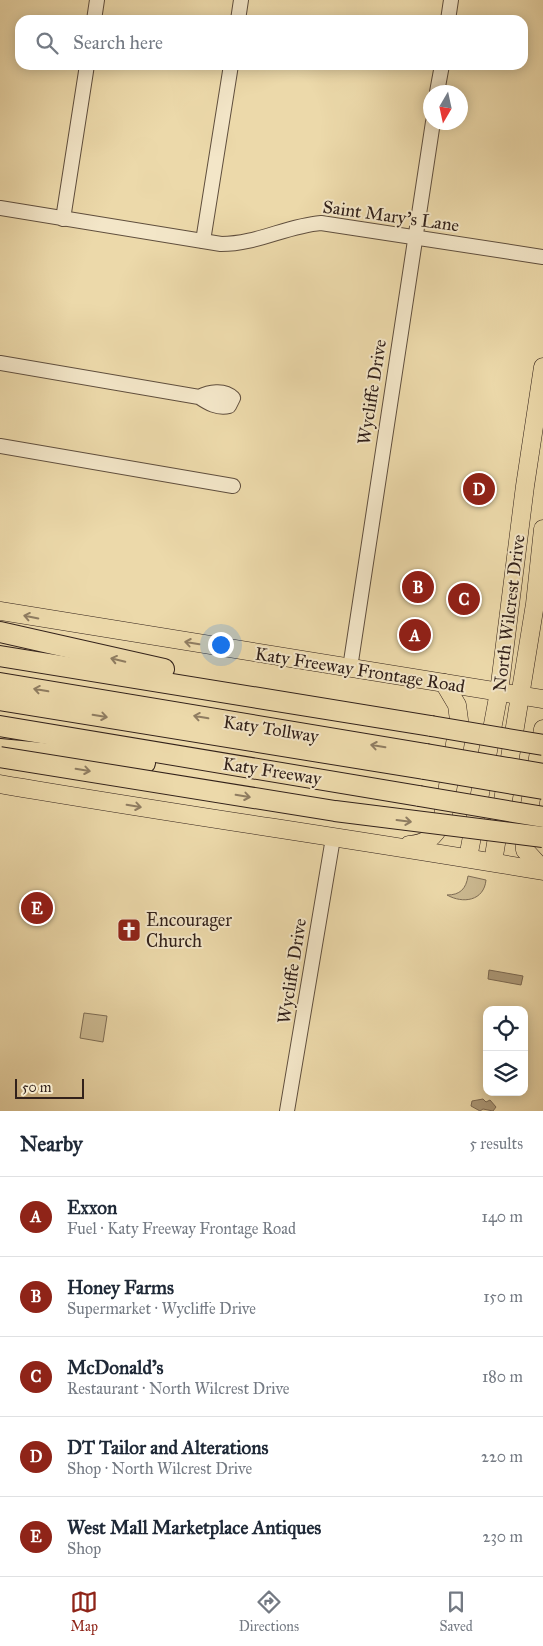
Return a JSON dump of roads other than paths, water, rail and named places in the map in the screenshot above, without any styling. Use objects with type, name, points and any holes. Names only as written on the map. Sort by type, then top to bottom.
[{"type":"highway","points":[[0,632],[148,666],[225,680],[353,714]]},
{"type":"highway","points":[[0,656],[543,745]]},
{"type":"highway","name":"Katy Tollway","points":[[0,683],[425,762],[543,789]]},
{"type":"highway","name":"Katy Tollway","points":[[0,700],[425,762],[543,774]]},
{"type":"highway","name":"Katy Freeway","points":[[0,726],[543,816]]},
{"type":"highway","points":[[0,749],[85,756],[205,771],[326,780]]},
{"type":"highway","points":[[0,757],[352,814],[543,837]]},
{"type":"main road","name":"North Wilcrest Drive","points":[[468,858],[499,692],[520,524],[542,386],[543,367]]},
{"type":"main road","name":"North Wilcrest Drive","points":[[493,862],[535,604],[543,529]]},
{"type":"main road","name":"Katy Freeway Frontage Road","points":[[0,611],[543,699]]},
{"type":"main road","points":[[398,846],[424,844],[436,834],[442,822],[459,720],[457,705],[444,683]]},
{"type":"main road","points":[[543,729],[524,839],[525,850],[543,871]]},
{"type":"main road","points":[[0,784],[333,838],[398,846],[543,871]]},
{"type":"street","points":[[95,15],[97,0]]},
{"type":"street","points":[[239,15],[241,0]]},
{"type":"street","points":[[449,15],[452,0]]},
{"type":"street","points":[[62,220],[86,70]]},
{"type":"street","points":[[203,241],[230,70]]},
{"type":"street","points":[[438,85],[441,70]]},
{"type":"street","name":"Wycliffe Drive","points":[[350,668],[432,130]]},
{"type":"street","name":"Saint Mary's Lane","points":[[0,208],[62,220],[221,244],[241,244],[259,240],[292,228],[321,223],[543,257]]},
{"type":"street","points":[[0,362],[199,396]]},
{"type":"street","points":[[0,446],[233,486]]},
{"type":"street","points":[[520,524],[543,529]]},
{"type":"street","name":"Wycliffe Drive","points":[[287,1111],[333,838]]},
{"type":"place","name":"DT Tailor and Alterations","points":[[479,489]]},
{"type":"place","name":"Honey Farms","points":[[418,587]]},
{"type":"place","name":"McDonald's","points":[[464,599]]},
{"type":"place","name":"Exxon","points":[[415,635]]},
{"type":"place","name":"West Mall Marketplace Antiques","points":[[37,908]]},
{"type":"place","name":"Encourager Church","points":[[129,930]]}]
